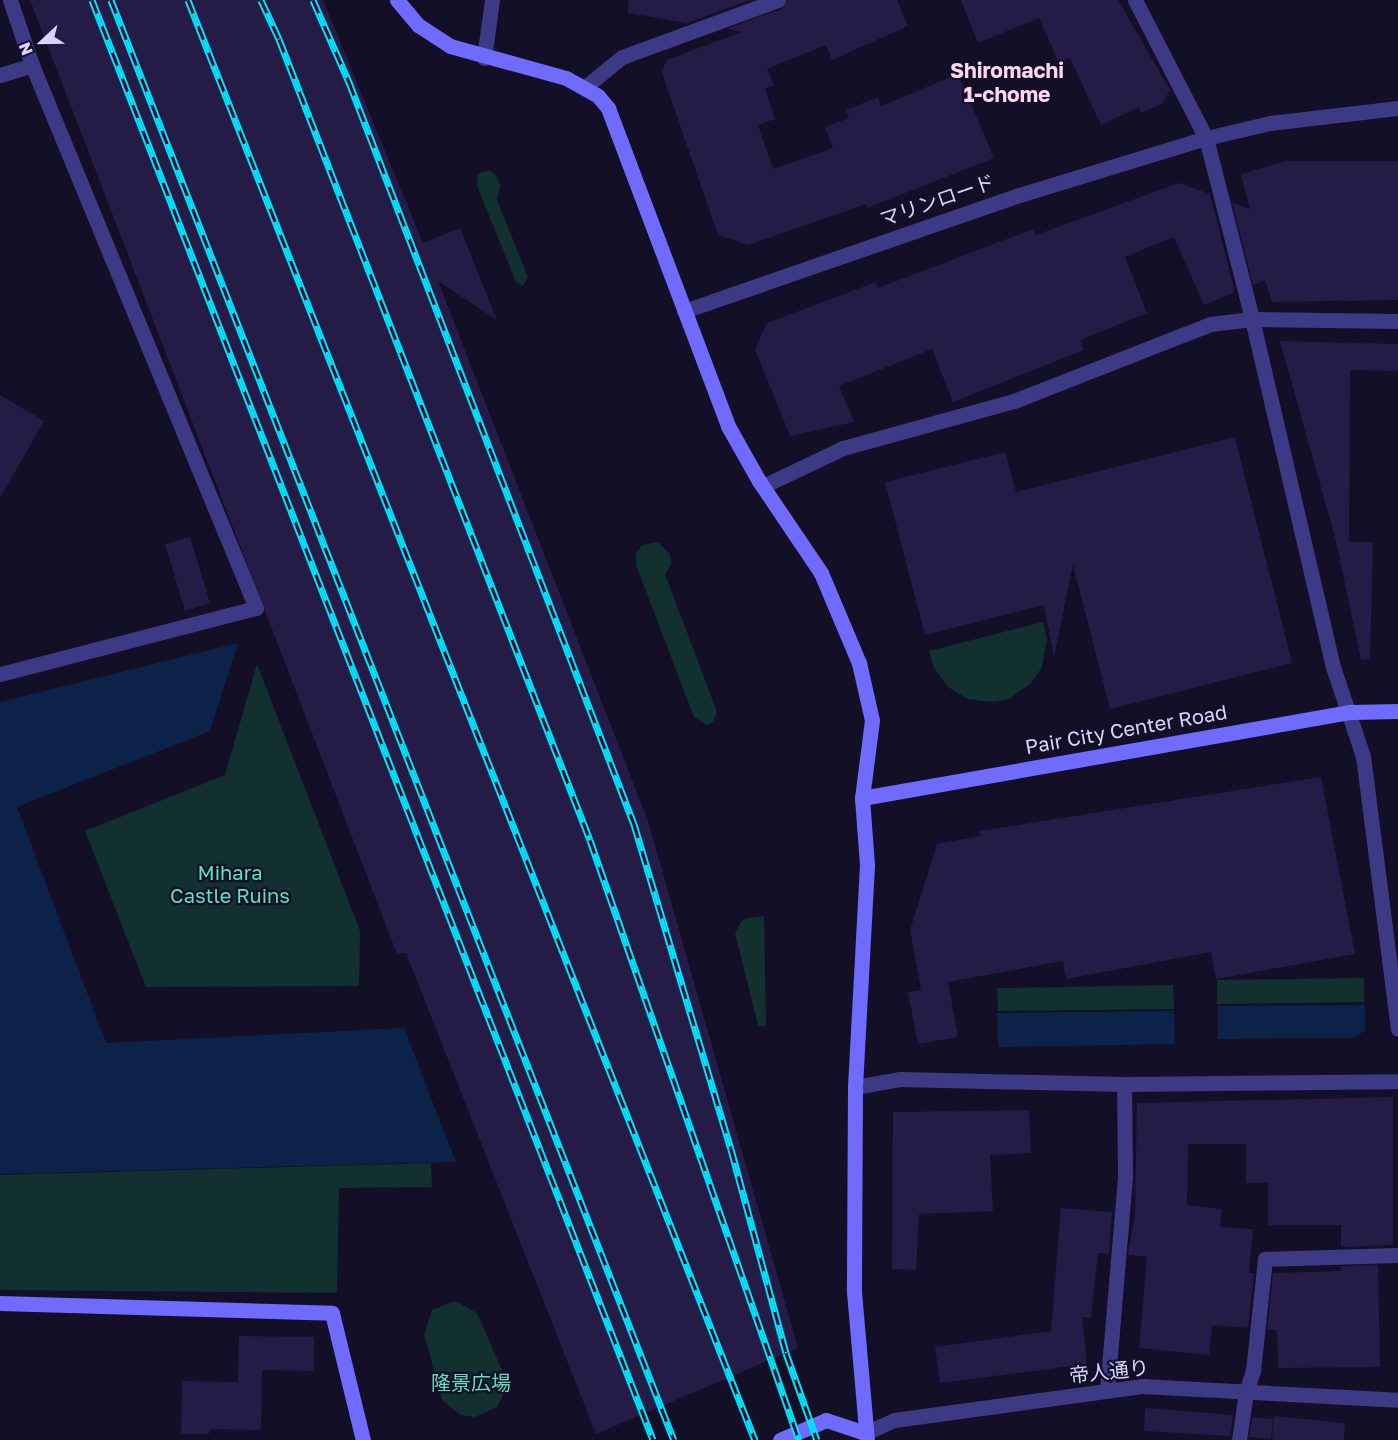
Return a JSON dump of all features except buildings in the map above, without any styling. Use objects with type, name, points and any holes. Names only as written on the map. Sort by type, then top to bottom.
[{"type":"street","points":[[0,674],[256,608],[32,65],[10,0]]},
{"type":"street","points":[[397,0],[429,33],[484,58],[546,71],[585,87],[608,108],[728,426],[763,486],[821,573],[859,663],[872,720],[862,798],[867,865],[855,1087],[854,1292],[864,1438],[826,1420],[780,1440]]},
{"type":"street","points":[[484,58],[492,0]]},
{"type":"street","points":[[585,87],[622,57],[778,0]]},
{"type":"street","points":[[1135,0],[1206,138],[1252,319],[1333,667],[1352,712],[1363,756],[1398,1029]]},
{"type":"street","points":[[0,75],[32,65]]},
{"type":"street","name":"マリンロード","points":[[684,311],[1016,196],[1206,138],[1270,123],[1398,108]]},
{"type":"street","points":[[763,486],[843,448],[1014,401],[1210,324],[1252,319],[1398,321]]},
{"type":"street","name":"Pair City Center Road","points":[[862,798],[1352,712],[1398,711]]},
{"type":"street","points":[[855,1087],[900,1079],[1124,1084],[1398,1081]]},
{"type":"street","points":[[1107,1391],[1125,1175],[1124,1084]]},
{"type":"street","points":[[1239,1440],[1246,1392],[1253,1371],[1265,1259],[1398,1255]]},
{"type":"street","points":[[0,1303],[332,1313],[363,1440]]},
{"type":"street","name":"帝人通り","points":[[864,1438],[894,1420],[1142,1386],[1398,1400]]},
{"type":"green space","points":[[488,170],[495,174],[500,185],[497,200],[528,277],[523,286],[516,282],[477,186],[478,174]]},
{"type":"green space","points":[[658,542],[670,554],[671,565],[665,574],[717,712],[713,722],[707,725],[694,717],[636,565],[636,554],[642,545]]},
{"type":"green space","points":[[1043,622],[1047,640],[1042,667],[1031,683],[1009,699],[991,702],[968,699],[948,687],[934,668],[929,651]]},
{"type":"green space","name":"Mihara Castle Ruins","points":[[257,664],[360,931],[359,986],[146,987],[85,831],[225,775]]},
{"type":"green space","points":[[764,916],[766,1025],[763,1027],[758,1025],[735,933],[743,919]]},
{"type":"green space","points":[[1364,978],[1364,1002],[1217,1004],[1217,980]]},
{"type":"green space","points":[[1173,985],[1174,1009],[998,1011],[997,988]]},
{"type":"green space","points":[[431,1163],[432,1187],[339,1188],[337,1293],[0,1290],[0,1175]]},
{"type":"green space","name":"隆景広場","points":[[455,1301],[477,1313],[505,1377],[504,1393],[497,1407],[475,1417],[460,1415],[442,1400],[424,1334],[432,1310]]},
{"type":"water","points":[[238,643],[210,731],[17,807],[106,1043],[404,1028],[456,1162],[0,1174],[0,702]]},
{"type":"water","points":[[1365,1005],[1365,1031],[1352,1038],[1218,1039],[1218,1006]]},
{"type":"water","points":[[1174,1011],[1175,1044],[998,1047],[997,1013]]},
{"type":"railway","points":[[92,0],[653,1440]]},
{"type":"railway","points":[[111,0],[674,1440]]},
{"type":"railway","points":[[188,0],[755,1440]]},
{"type":"railway","points":[[261,0],[279,39],[590,840],[799,1440]]},
{"type":"railway","points":[[313,0],[349,82],[634,824],[731,1149],[786,1353],[817,1440]]},
{"type":"district","name":"Shiromachi 1-chome","points":[[1007,82]]}]
